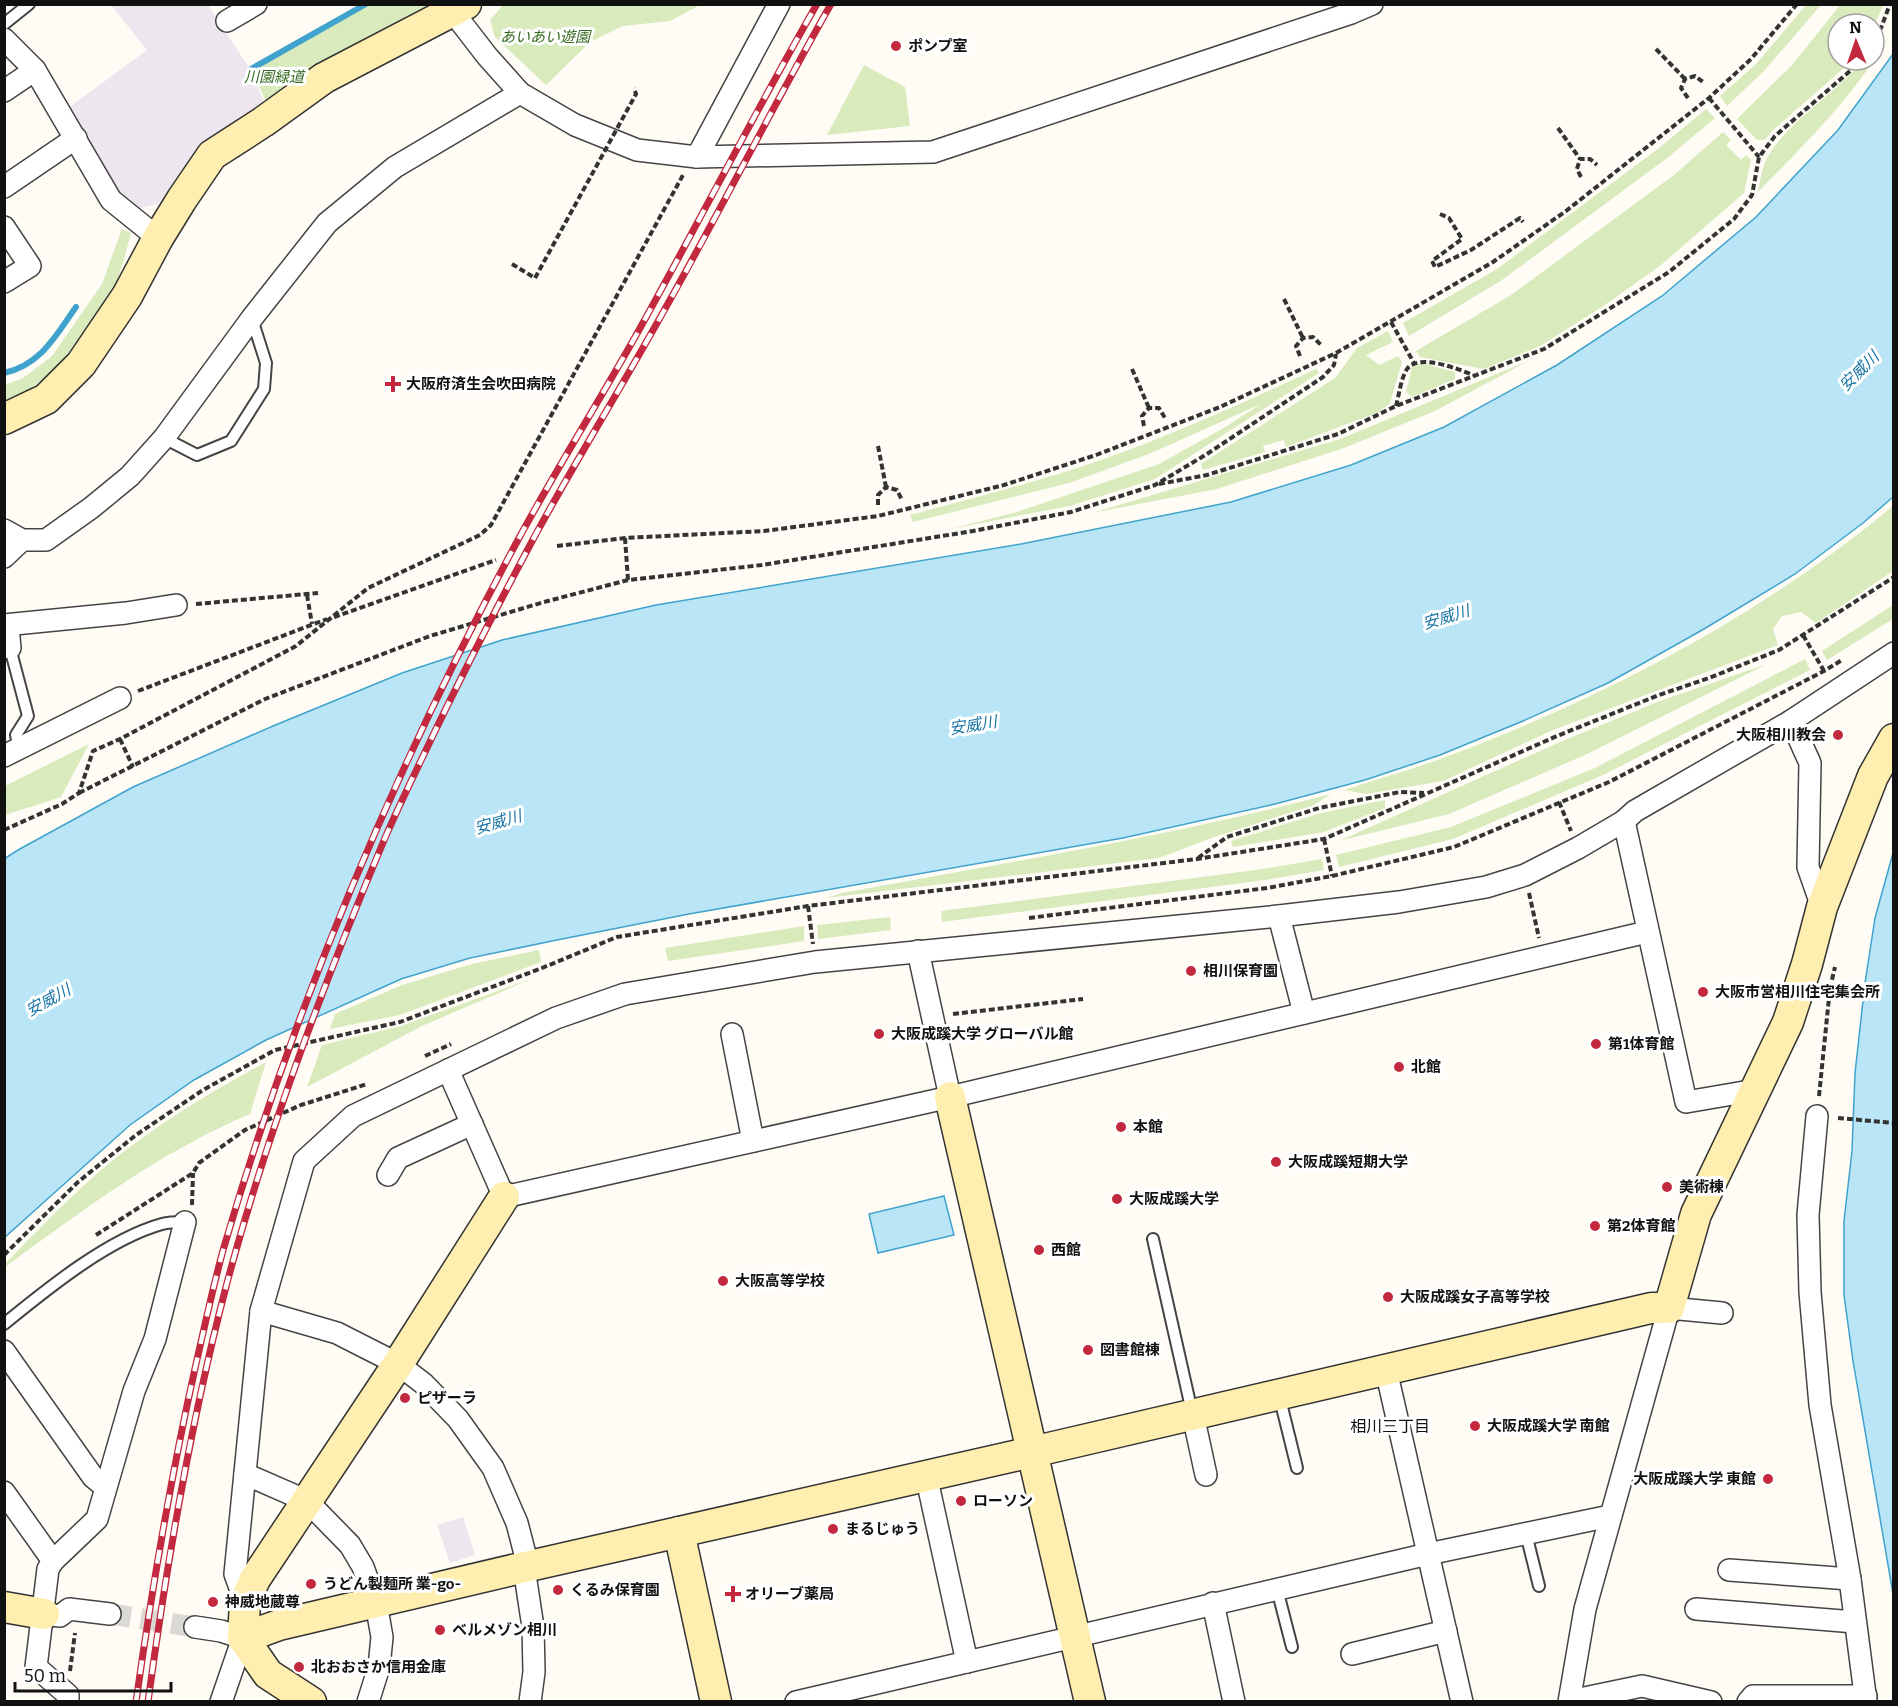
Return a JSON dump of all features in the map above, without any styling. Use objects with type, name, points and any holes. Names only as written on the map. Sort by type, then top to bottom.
[{"type":"street","points":[[227,21],[256,4]]},
{"type":"street","points":[[691,164],[779,4]]},
{"type":"street","points":[[4,419],[46,399],[81,364],[127,296],[158,238],[212,155],[324,78],[460,8],[487,56],[520,93],[575,125],[637,150],[691,164],[933,152],[1352,13],[1372,4]]},
{"type":"street","points":[[4,39],[35,70],[111,200],[158,238]]},
{"type":"street","points":[[4,91],[35,70]]},
{"type":"street","points":[[4,557],[13,535],[46,540],[130,476],[164,438],[252,318],[327,224],[395,167],[520,93]]},
{"type":"street","points":[[4,186],[76,138]]},
{"type":"street","points":[[4,227],[30,266],[4,282]]},
{"type":"street","points":[[10,648],[6,626],[126,614],[176,606]]},
{"type":"street","points":[[245,1602],[235,1574],[261,1311],[304,1161],[353,1116],[556,1018],[624,994],[815,962],[1279,916],[1410,900],[1486,887],[1525,875],[1578,848],[1624,821],[1635,811],[1791,721],[1893,653]]},
{"type":"street","points":[[12,752],[120,698]]},
{"type":"street","points":[[1791,721],[1810,763],[1808,867],[1821,907]]},
{"type":"street","points":[[1711,1701],[1641,1686],[1569,1701],[1585,1609],[1696,1214],[1788,1022],[1807,964],[1821,907],[1873,776],[1893,739]]},
{"type":"street","points":[[1624,821],[1686,1102],[1756,1090]]},
{"type":"street","points":[[1279,916],[1304,1013]]},
{"type":"street","points":[[221,1701],[243,1638],[245,1602],[255,1579],[398,1364],[504,1197],[950,1097],[1647,932]]},
{"type":"street","points":[[918,951],[1090,1701]]},
{"type":"street","points":[[732,1034],[753,1141]]},
{"type":"street","points":[[448,1070],[504,1197]]},
{"type":"street","points":[[1748,1701],[1753,1696],[1866,1699],[1850,1579],[1820,1405],[1810,1292],[1808,1215],[1817,1116]]},
{"type":"street","points":[[388,1175],[398,1158],[472,1124]]},
{"type":"street","points":[[68,1698],[36,1667],[57,1611],[48,1569],[53,1561],[97,1519],[134,1391],[155,1339],[185,1222]]},
{"type":"street","points":[[243,1638],[279,1625],[525,1567],[1651,1308],[1722,1313]]},
{"type":"street","points":[[261,1311],[337,1333],[398,1364],[424,1384],[458,1419],[493,1468],[517,1523],[525,1554],[533,1627],[534,1672],[530,1701]]},
{"type":"street","points":[[4,1352],[93,1477],[105,1487]]},
{"type":"street","points":[[1386,1370],[1462,1701]]},
{"type":"street","points":[[1193,1415],[1206,1475]]},
{"type":"street","points":[[245,1474],[307,1501],[350,1545],[363,1567],[380,1615],[379,1668],[368,1701]]},
{"type":"street","points":[[926,1475],[967,1662]]},
{"type":"street","points":[[4,1492],[53,1561]]},
{"type":"street","points":[[796,1701],[856,1695],[967,1662],[1075,1636],[1428,1554],[1610,1516]]},
{"type":"street","points":[[680,1532],[716,1701]]},
{"type":"street","points":[[1729,1570],[1850,1579]]},
{"type":"street","points":[[1213,1604],[1234,1701]]},
{"type":"street","points":[[4,1607],[110,1614]]},
{"type":"street","points":[[1696,1609],[1855,1622]]},
{"type":"street","points":[[195,1627],[221,1630],[243,1638],[268,1674],[311,1701]]},
{"type":"street","points":[[1352,1654],[1446,1630]]},
{"type":"lane","points":[[4,24],[29,4]]},
{"type":"lane","points":[[164,438],[197,455],[231,441],[264,389],[266,363],[252,318]]},
{"type":"lane","points":[[10,648],[28,716],[16,735],[12,752]]},
{"type":"lane","points":[[4,1324],[50,1286],[121,1241],[163,1223],[185,1222]]},
{"type":"lane","points":[[1153,1239],[1193,1415]]},
{"type":"lane","points":[[1279,1395],[1297,1468]]},
{"type":"lane","points":[[1526,1533],[1539,1586]]},
{"type":"lane","points":[[1277,1589],[1292,1647]]},
{"type":"path","points":[[557,546],[625,538],[764,531],[878,516],[1004,485],[1096,455],[1220,407],[1336,353],[1493,262],[1575,204],[1709,98],[1750,59],[1797,4]]},
{"type":"path","points":[[1656,49],[1685,79]]},
{"type":"path","points":[[4,830],[62,804],[79,793],[265,699],[430,636],[544,602],[628,580],[762,565],[973,531],[1071,512],[1155,485],[1207,475],[1338,434],[1396,406],[1544,349],[1669,272],[1734,219],[1752,195],[1759,157],[1775,136],[1849,72]]},
{"type":"path","points":[[1685,79],[1695,76],[1703,82]]},
{"type":"path","points":[[1685,79],[1682,88],[1688,98]]},
{"type":"path","points":[[512,264],[535,278],[636,94],[634,88]]},
{"type":"path","points":[[1709,98],[1759,157]]},
{"type":"path","points":[[1558,128],[1580,159]]},
{"type":"path","points":[[1580,159],[1590,159],[1597,165]]},
{"type":"path","points":[[1580,159],[1577,169],[1581,177]]},
{"type":"path","points":[[79,793],[93,751],[120,739],[296,645],[368,588],[480,535],[491,525],[691,164]]},
{"type":"path","points":[[1440,214],[1449,218],[1462,239],[1432,261],[1435,267],[1471,250],[1520,218],[1523,222]]},
{"type":"path","points":[[1284,298],[1303,338]]},
{"type":"path","points":[[1391,322],[1414,363]]},
{"type":"path","points":[[1300,356],[1296,346],[1303,338],[1313,336],[1321,345]]},
{"type":"path","points":[[1155,485],[1207,454],[1323,377],[1334,365],[1336,353]]},
{"type":"path","points":[[1396,406],[1406,370],[1414,363],[1422,361],[1459,369],[1474,376]]},
{"type":"path","points":[[1132,369],[1149,408]]},
{"type":"path","points":[[1144,426],[1142,416],[1149,408],[1159,408],[1166,418]]},
{"type":"path","points":[[878,446],[886,487]]},
{"type":"path","points":[[886,487],[897,490],[902,500]]},
{"type":"path","points":[[878,505],[878,495],[886,487]]},
{"type":"path","points":[[625,538],[628,580]]},
{"type":"path","points":[[120,698],[312,624],[496,560]]},
{"type":"path","points":[[4,1255],[78,1182],[136,1134],[203,1090],[275,1050],[400,1022],[616,938],[808,906],[1197,859],[1324,839],[1557,736],[1779,650],[1893,577]]},
{"type":"path","points":[[176,606],[318,593]]},
{"type":"path","points":[[307,595],[312,624]]},
{"type":"path","points":[[1803,635],[1824,671]]},
{"type":"path","points":[[1021,919],[1267,888],[1332,876],[1454,847],[1609,782],[1844,659]]},
{"type":"path","points":[[120,739],[133,766]]},
{"type":"path","points":[[1197,859],[1227,837],[1319,808],[1400,792],[1426,793]]},
{"type":"path","points":[[1559,802],[1578,848]]},
{"type":"path","points":[[1324,839],[1332,876]]},
{"type":"path","points":[[1525,875],[1543,957]]},
{"type":"path","points":[[808,906],[813,945],[824,944]]},
{"type":"path","points":[[1835,966],[1830,988],[1817,1116],[1893,1123]]},
{"type":"path","points":[[932,1017],[1083,999]]},
{"type":"path","points":[[421,1058],[459,1040]]},
{"type":"path","points":[[185,1222],[192,1209],[193,1173],[199,1163],[245,1130],[301,1105],[355,1089],[375,1080]]},
{"type":"path","points":[[68,1698],[75,1633]]},
{"type":"shaded area","points":[[110,4],[208,5],[248,66],[264,102],[205,142],[191,157],[158,204],[137,209],[116,190],[83,135],[85,133],[68,108],[147,50]]},
{"type":"shaded area","points":[[463,1517],[475,1555],[450,1563],[437,1525]]},
{"type":"green space","points":[[1841,4],[1883,5],[1880,12],[1835,12]]},
{"type":"green space","name":"川園緑道","points":[[366,5],[434,5],[267,104],[251,69]]},
{"type":"green space","name":"あいあい遊園","points":[[503,5],[700,5],[670,21],[623,26],[590,42],[546,85],[495,37],[490,20]]},
{"type":"green space","points":[[1806,5],[1821,5],[1763,72],[1727,106],[1720,96],[1756,64]]},
{"type":"green space","points":[[1826,23],[1826,72],[1839,72],[1772,131],[1765,140],[1757,140],[1737,119],[1792,65]]},
{"type":"green space","points":[[864,65],[905,87],[910,126],[827,135]]},
{"type":"green space","points":[[1852,72],[1865,72],[1834,112],[1758,192],[1764,165],[1771,151],[1795,124]]},
{"type":"green space","points":[[1706,109],[1715,118],[1666,159],[1502,280],[1409,336],[1403,323],[1497,269],[1659,148]]},
{"type":"green space","points":[[1723,132],[1731,140],[1726,145],[1741,160],[1746,155],[1751,160],[1744,193],[1661,265],[1602,307],[1540,346],[1484,369],[1420,357],[1416,351],[1511,295],[1674,175]]},
{"type":"green space","points":[[122,229],[131,233],[119,274],[107,300],[64,358],[44,378],[33,387],[5,401],[5,385],[23,378],[52,356],[102,284]]},
{"type":"green space","points":[[1388,331],[1393,342],[1366,355],[1379,365],[1398,356],[1402,362],[1390,403],[1379,412],[1286,447],[1284,440],[1263,446],[1265,452],[1203,470],[1201,464],[1335,378],[1357,348]]},
{"type":"green space","points":[[1530,360],[1435,411],[1344,448],[1217,489],[1092,513],[1340,439]]},
{"type":"green space","points":[[1422,363],[1455,372],[1455,379],[1412,397],[1406,392],[1412,367]]},
{"type":"green space","points":[[1316,369],[1319,373],[1155,479],[1070,506],[950,529],[1017,512],[1159,464],[1261,404],[1149,454],[1069,483],[913,522],[910,515],[1029,483],[1126,451],[1208,418]]},
{"type":"green space","points":[[1893,506],[1893,571],[1816,623],[1801,612],[1782,616],[1773,629],[1778,645],[1553,730],[1443,781],[1366,794],[1344,790],[1431,762],[1503,734],[1563,709],[1679,651],[1790,583]]},
{"type":"green space","points":[[1893,605],[1893,619],[1827,660],[1822,651]]},
{"type":"green space","points":[[1805,659],[1810,670],[1603,775],[1453,839],[1339,867],[1336,855],[1451,827],[1595,768]]},
{"type":"green space","points":[[1767,664],[1585,755],[1449,814],[1339,841],[1560,742],[1660,701]]},
{"type":"green space","points":[[89,744],[61,797],[5,815],[5,786]]},
{"type":"green space","points":[[1331,794],[1314,805],[1214,837],[1159,858],[826,898],[842,893],[1149,836]]},
{"type":"green space","points":[[1385,800],[1385,808],[1324,832],[1233,847],[1231,841],[1321,813]]},
{"type":"green space","points":[[1322,859],[1324,870],[1265,880],[942,922],[941,911],[1263,869]]},
{"type":"green space","points":[[890,917],[891,930],[818,939],[817,925]]},
{"type":"green space","points":[[804,926],[804,941],[668,961],[665,948]]},
{"type":"green space","points":[[539,950],[541,962],[400,1015],[330,1029],[335,1014],[402,985],[472,964]]},
{"type":"green space","points":[[536,977],[422,1026],[307,1087],[322,1045],[401,1026]]},
{"type":"green space","points":[[266,1062],[250,1114],[153,1164],[5,1267],[5,1264],[61,1207],[123,1152],[193,1104]]},
{"type":"water","name":"安威川","points":[[1893,54],[1893,497],[1863,523],[1795,574],[1608,683],[1440,755],[1365,780],[1275,804],[1123,838],[689,914],[470,958],[401,979],[266,1040],[194,1080],[130,1125],[5,1237],[4,859],[18,850],[133,787],[273,726],[402,673],[502,640],[656,605],[1021,544],[1231,502],[1351,465],[1444,427],[1557,365],[1662,296],[1756,217],[1838,130],[1880,72],[1886,72],[1886,64]]},
{"type":"water","points":[[1893,853],[1893,1594],[1844,1295],[1844,1221],[1852,1151],[1855,1073],[1865,983],[1875,918]]},
{"type":"water","points":[[944,1196],[954,1235],[878,1253],[869,1214]]},
{"type":"waterway","points":[[251,69],[366,4]]},
{"type":"waterway","points":[[4,373],[17,369],[38,356],[76,307]]},
{"type":"tunnel","points":[[110,1614],[195,1627]]},
{"type":"railway","points":[[136,1702],[170,1490],[216,1276],[252,1155],[317,974],[391,797],[474,623],[533,512],[639,330],[817,4]]},
{"type":"railway","points":[[148,1702],[181,1491],[202,1386],[227,1283],[260,1170],[341,946],[397,810],[493,615],[557,496],[668,303],[831,4]]},
{"type":"place","name":"ポンプ室","points":[[896,46]]},
{"type":"place","name":"大阪府済生会吹田病院","points":[[393,384]]},
{"type":"place","name":"大阪相川教会","points":[[1838,735]]},
{"type":"place","name":"相川保育園","points":[[1191,971]]},
{"type":"place","name":"大阪市営相川住宅集会所","points":[[1703,992]]},
{"type":"place","name":"大阪成蹊大学 グローバル館","points":[[879,1034]]},
{"type":"place","name":"第1体育館","points":[[1596,1044]]},
{"type":"place","name":"北館","points":[[1399,1067]]},
{"type":"place","name":"本館","points":[[1121,1127]]},
{"type":"place","name":"大阪成蹊短期大学","points":[[1276,1162]]},
{"type":"place","name":"美術棟","points":[[1667,1187]]},
{"type":"place","name":"大阪成蹊大学","points":[[1117,1199]]},
{"type":"place","name":"第2体育館","points":[[1595,1226]]},
{"type":"place","name":"西館","points":[[1039,1250]]},
{"type":"place","name":"大阪高等学校","points":[[723,1281]]},
{"type":"place","name":"大阪成蹊女子高等学校","points":[[1388,1297]]},
{"type":"place","name":"図書館棟","points":[[1088,1350]]},
{"type":"place","name":"ピザーラ","points":[[405,1398]]},
{"type":"place","name":"大阪成蹊大学 南館","points":[[1475,1426]]},
{"type":"place","name":"大阪成蹊大学 東館","points":[[1768,1479]]},
{"type":"place","name":"ローソン","points":[[961,1501]]},
{"type":"place","name":"まるじゅう","points":[[833,1529]]},
{"type":"place","name":"うどん製麺所 業-go-","points":[[311,1584]]},
{"type":"place","name":"くるみ保育園","points":[[558,1590]]},
{"type":"place","name":"オリーブ薬局","points":[[733,1594]]},
{"type":"place","name":"神威地蔵尊","points":[[213,1602]]},
{"type":"place","name":"ベルメゾン相川","points":[[440,1630]]},
{"type":"place","name":"北おおさか信用金庫","points":[[299,1667]]},
{"type":"district","name":"相川三丁目","points":[[1390,1426]]}]
